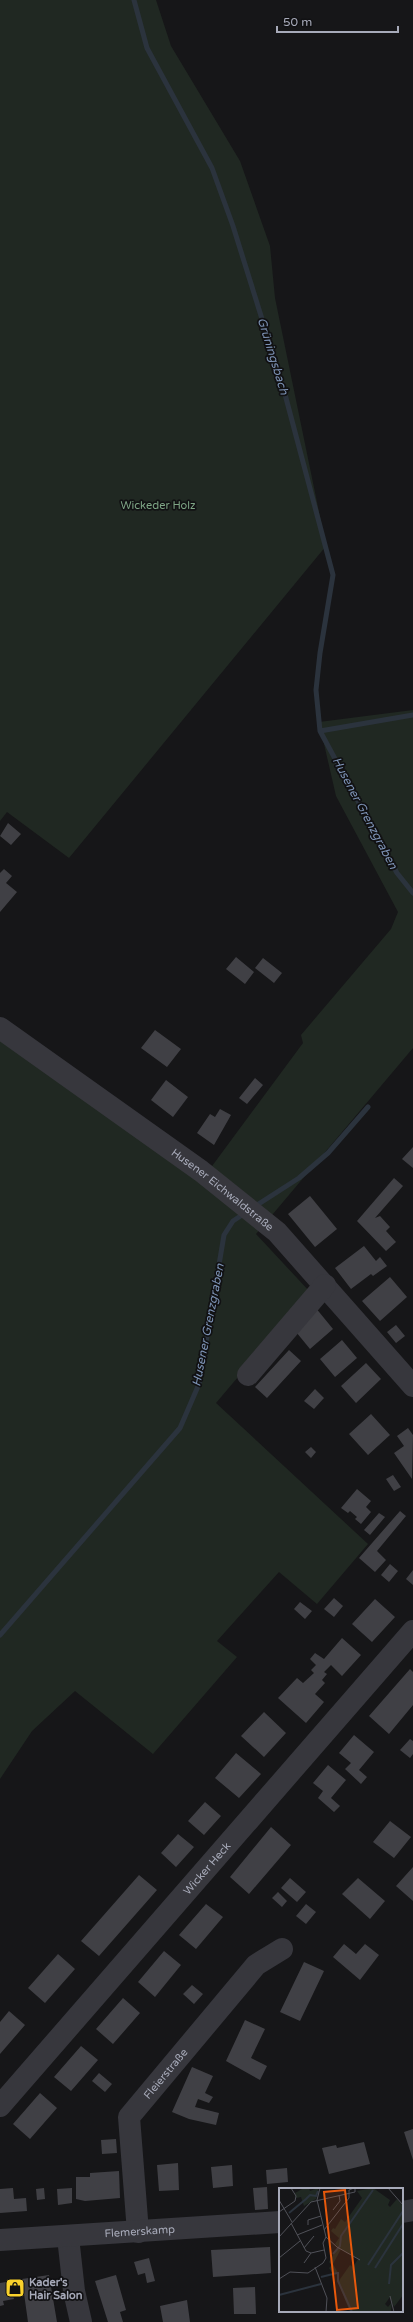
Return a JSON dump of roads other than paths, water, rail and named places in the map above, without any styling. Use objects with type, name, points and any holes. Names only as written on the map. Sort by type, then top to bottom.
[{"type":"street","name":"Husener Eichwaldstraße","points":[[0,1028],[129,1119],[278,1232],[413,1386]]},
{"type":"street","points":[[248,1376],[325,1285]]},
{"type":"street","name":"Wicker Heck","points":[[0,2106],[413,1631]]},
{"type":"street","name":"Fleierstraße","points":[[138,2232],[129,2117],[256,1965],[282,1949]]},
{"type":"street","points":[[403,2212],[413,2210]]},
{"type":"street","name":"Flemerskamp","points":[[0,2240],[279,2222]]},
{"type":"street","points":[[68,2236],[74,2291],[81,2322]]},
{"type":"waterway","name":"Grüningsbach","points":[[134,0],[147,48],[212,168],[233,226],[282,383],[333,575],[320,653],[316,690],[320,731],[397,873],[413,893]]},
{"type":"waterway","points":[[320,731],[413,715]]},
{"type":"waterway","name":"Husener Grenzgraben","points":[[254,1207],[299,1178],[328,1153],[368,1107]]},
{"type":"waterway","name":"Husener Grenzgraben","points":[[0,1635],[180,1428],[199,1384],[224,1235],[233,1221],[245,1213]]},
{"type":"place","name":"Kader's Hair Salon","points":[[15,2288]]},
{"type":"park label","name":"Wickeder Holz","points":[[158,505]]}]
